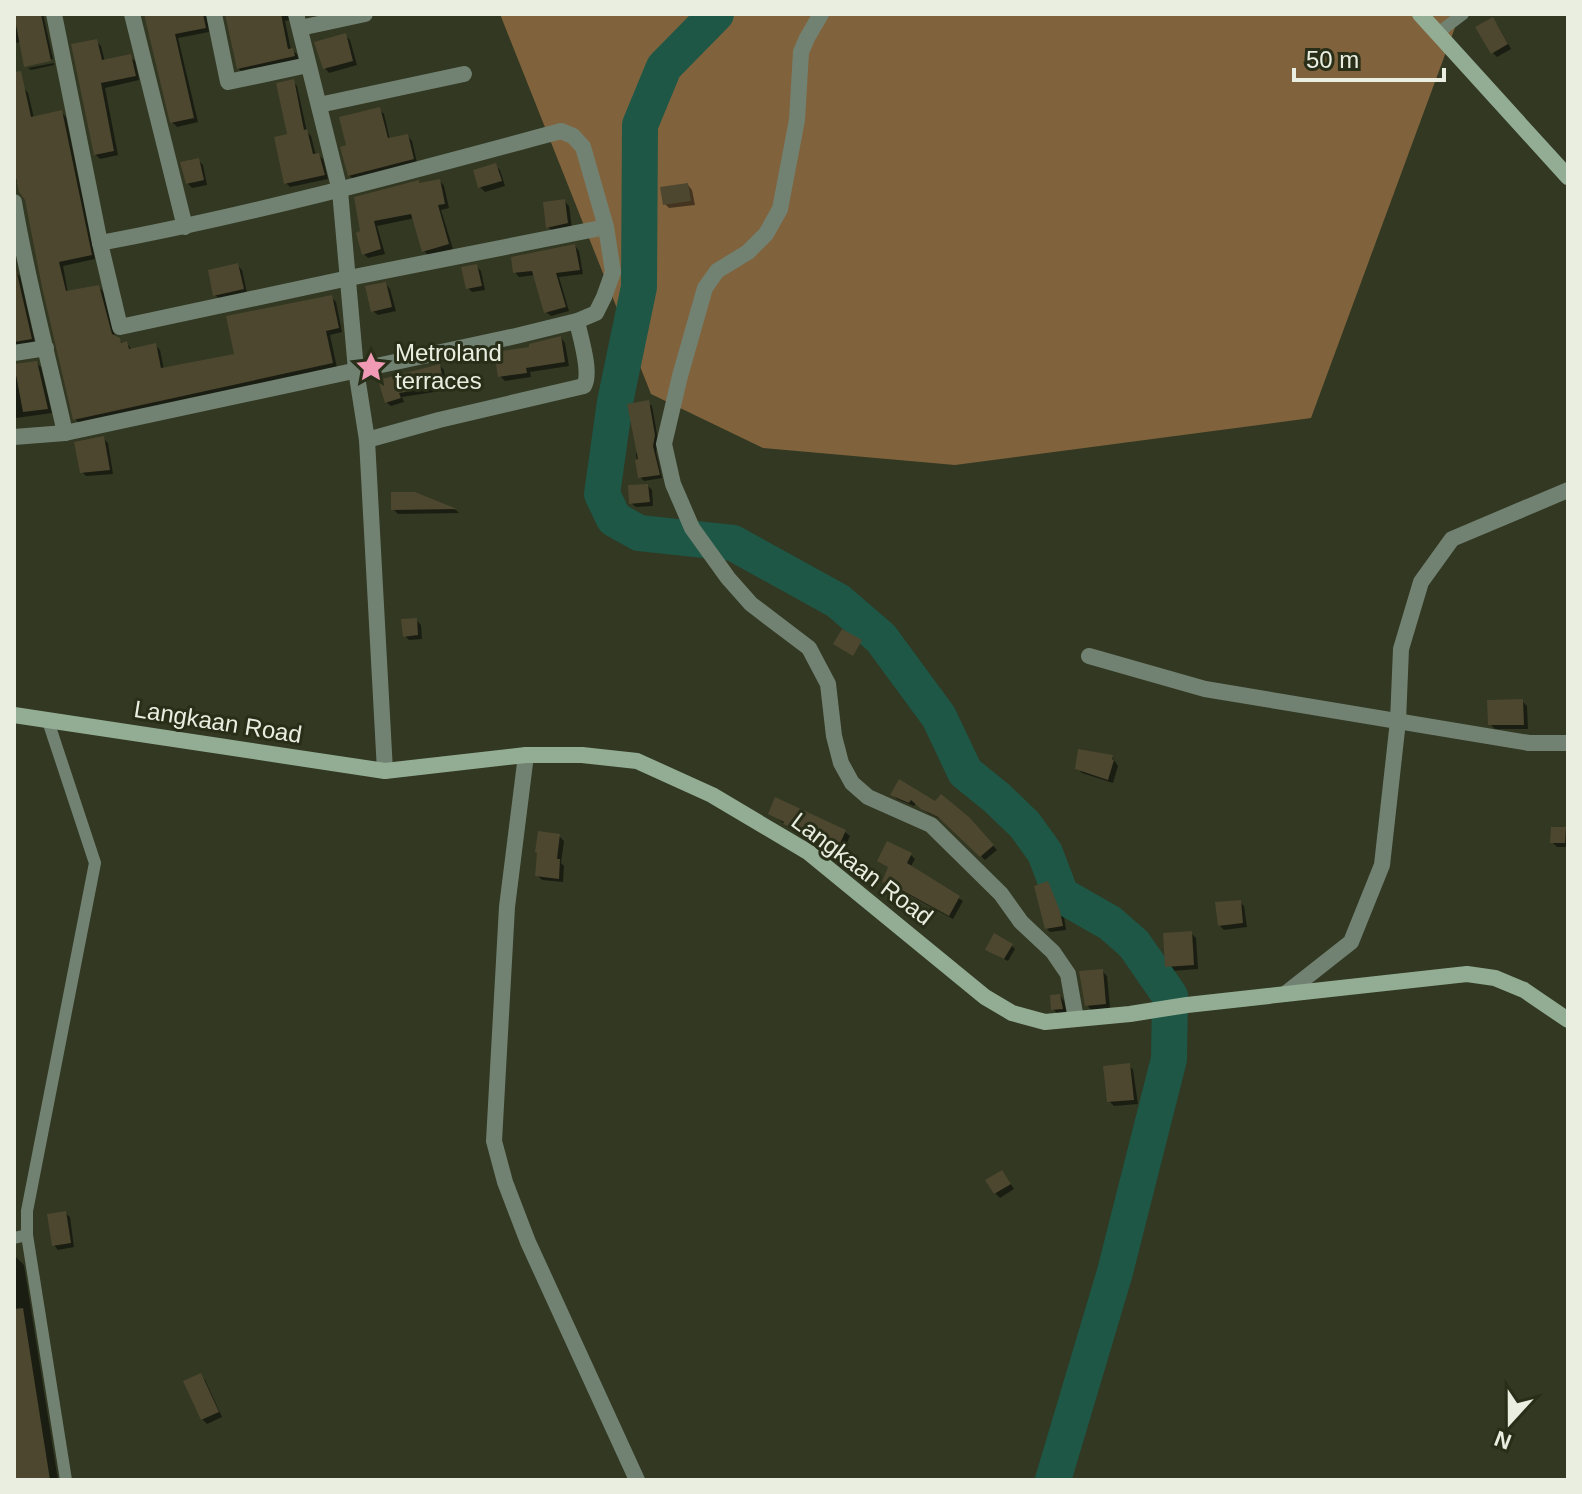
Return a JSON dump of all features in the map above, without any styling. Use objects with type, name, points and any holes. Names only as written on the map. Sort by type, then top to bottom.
[{"type":"street","points":[[54,14],[120,327],[606,227]]},
{"type":"street","points":[[132,14],[185,227]]},
{"type":"street","points":[[214,14],[228,82],[308,65]]},
{"type":"street","points":[[365,14],[298,21],[340,191],[356,370],[367,440],[385,771]]},
{"type":"street","points":[[821,14],[801,52],[797,120],[780,209],[766,234],[748,252],[717,271],[705,288],[664,444],[673,484],[692,528],[728,578],[751,604],[809,648],[828,684],[834,736],[841,763],[852,783],[868,797],[931,825],[1001,894],[1021,922],[1053,952],[1068,974],[1076,1019]]},
{"type":"street","points":[[1420,14],[1568,177]]},
{"type":"street","points":[[319,105],[464,74]]},
{"type":"street","points":[[14,437],[65,433],[577,321],[596,313],[613,272],[606,227],[583,147],[573,136],[561,131],[340,191],[100,243]]},
{"type":"street","points":[[14,202],[19,263],[46,348],[65,433]]},
{"type":"street","points":[[367,440],[584,386],[588,380],[587,369],[577,321]]},
{"type":"street","points":[[14,353],[46,348]]},
{"type":"street","points":[[1285,994],[1351,942],[1382,865],[1398,721],[1401,649],[1421,582],[1452,539],[1568,490]]},
{"type":"street","points":[[1089,656],[1205,689],[1529,743],[1568,743]]},
{"type":"street","name":"Langkaan Road","points":[[14,715],[385,771],[526,755],[582,755],[637,761],[712,795],[808,852],[985,997],[1012,1013],[1045,1022],[1467,974],[1495,978],[1524,990],[1568,1020]]},
{"type":"street","points":[[526,755],[507,907],[494,1141],[505,1182],[528,1242],[637,1480]]},
{"type":"lane","points":[[1438,33],[1463,14]]},
{"type":"lane","points":[[48,721],[95,863],[21,1237],[66,1480]]},
{"type":"shaded area","points":[[500,14],[1460,14],[1311,418],[955,465],[763,448],[651,394]]},
{"type":"building","points":[[14,14],[41,14],[51,61],[24,67]]},
{"type":"building","points":[[144,14],[203,14],[206,28],[175,34],[194,118],[170,123]]},
{"type":"building","points":[[225,14],[281,14],[288,49],[293,48],[295,56],[237,69]]},
{"type":"building","points":[[1493,17],[1508,44],[1491,54],[1475,27]]},
{"type":"building","points":[[346,33],[353,61],[323,69],[314,42]]},
{"type":"building","points":[[97,39],[102,60],[131,54],[136,76],[101,83],[114,151],[94,155],[71,44]]},
{"type":"building","points":[[21,71],[31,117],[62,110],[92,255],[59,262],[66,291],[99,285],[112,334],[120,338],[121,343],[127,341],[129,349],[156,343],[161,368],[234,354],[226,316],[332,295],[339,328],[326,331],[333,363],[73,420],[25,200],[19,192],[14,169],[14,72]]},
{"type":"building","points":[[294,79],[304,130],[307,129],[313,154],[319,153],[325,175],[284,184],[274,137],[287,134],[276,83]]},
{"type":"building","points":[[380,107],[388,138],[408,134],[414,159],[348,176],[340,147],[346,145],[339,117]]},
{"type":"building","points":[[199,158],[204,180],[186,184],[180,162]]},
{"type":"building","points":[[496,163],[502,181],[478,188],[473,170]]},
{"type":"building","points":[[440,179],[445,204],[438,205],[449,244],[422,252],[411,214],[374,221],[381,249],[362,255],[356,233],[360,231],[354,197],[419,180],[419,183]]},
{"type":"building","points":[[688,183],[691,201],[663,205],[660,187]]},
{"type":"building","points":[[565,199],[568,223],[546,228],[543,202]]},
{"type":"building","points":[[575,244],[580,270],[556,273],[566,307],[544,313],[532,271],[513,273],[511,257]]},
{"type":"building","points":[[238,263],[244,289],[213,296],[208,270]]},
{"type":"building","points":[[477,264],[482,286],[466,289],[461,267]]},
{"type":"building","points":[[14,270],[32,339],[14,342]]},
{"type":"building","points":[[386,282],[392,307],[371,312],[365,286]]},
{"type":"building","points":[[561,336],[565,362],[526,368],[527,373],[498,377],[494,352],[529,347],[529,344]]},
{"type":"building","points":[[37,361],[48,409],[23,412],[14,364]]},
{"type":"building","points":[[440,364],[444,386],[399,393],[401,398],[385,403],[378,380]]},
{"type":"building","points":[[649,400],[655,435],[653,446],[660,475],[638,478],[635,460],[638,459],[627,404]]},
{"type":"building","points":[[104,436],[110,470],[80,473],[74,442]]},
{"type":"building","points":[[648,484],[650,502],[629,504],[628,485]]},
{"type":"building","points":[[391,492],[415,492],[457,509],[391,510]]},
{"type":"building","points":[[417,618],[418,635],[403,637],[401,619]]},
{"type":"building","points":[[842,629],[862,640],[853,656],[833,644]]},
{"type":"building","points":[[1523,699],[1524,725],[1488,725],[1487,700]]},
{"type":"building","points":[[1078,749],[1113,755],[1108,780],[1075,769]]},
{"type":"building","points":[[899,779],[935,801],[941,794],[969,817],[994,845],[980,857],[938,817],[911,800],[909,803],[890,795]]},
{"type":"building","points":[[775,797],[846,830],[838,848],[783,824],[768,814]]},
{"type":"building","points":[[1551,827],[1566,827],[1565,843],[1550,843]]},
{"type":"building","points":[[538,831],[560,834],[557,859],[560,859],[559,879],[535,876]]},
{"type":"building","points":[[887,841],[912,853],[907,863],[960,896],[949,916],[882,882],[888,867],[877,861]]},
{"type":"building","points":[[1048,881],[1063,926],[1045,929],[1034,886]]},
{"type":"building","points":[[1241,900],[1243,923],[1218,926],[1215,902]]},
{"type":"building","points":[[1192,931],[1194,965],[1165,967],[1163,933]]},
{"type":"building","points":[[994,933],[1013,944],[1004,959],[985,950]]},
{"type":"building","points":[[1103,969],[1106,1004],[1085,1006],[1079,971]]},
{"type":"building","points":[[1060,994],[1063,1009],[1051,1010],[1050,995]]},
{"type":"building","points":[[1130,1063],[1134,1100],[1107,1102],[1103,1066]]},
{"type":"building","points":[[1002,1170],[1011,1184],[994,1194],[985,1180]]},
{"type":"building","points":[[66,1211],[71,1243],[52,1246],[47,1214]]},
{"type":"building","points":[[23,1308],[50,1480],[14,1480],[14,1309]]},
{"type":"building","points":[[201,1373],[219,1412],[201,1420],[183,1381]]},
{"type":"waterway","points":[[716,14],[664,67],[640,125],[639,287],[615,402],[602,494],[614,519],[639,533],[733,543],[838,601],[881,638],[939,717],[965,772],[1025,825],[1045,853],[1061,895],[1110,923],[1134,944],[1170,996],[1169,1059],[1115,1272],[1053,1480]]},
{"type":"place","name":"Metroland terraces","points":[[371,367]]}]
